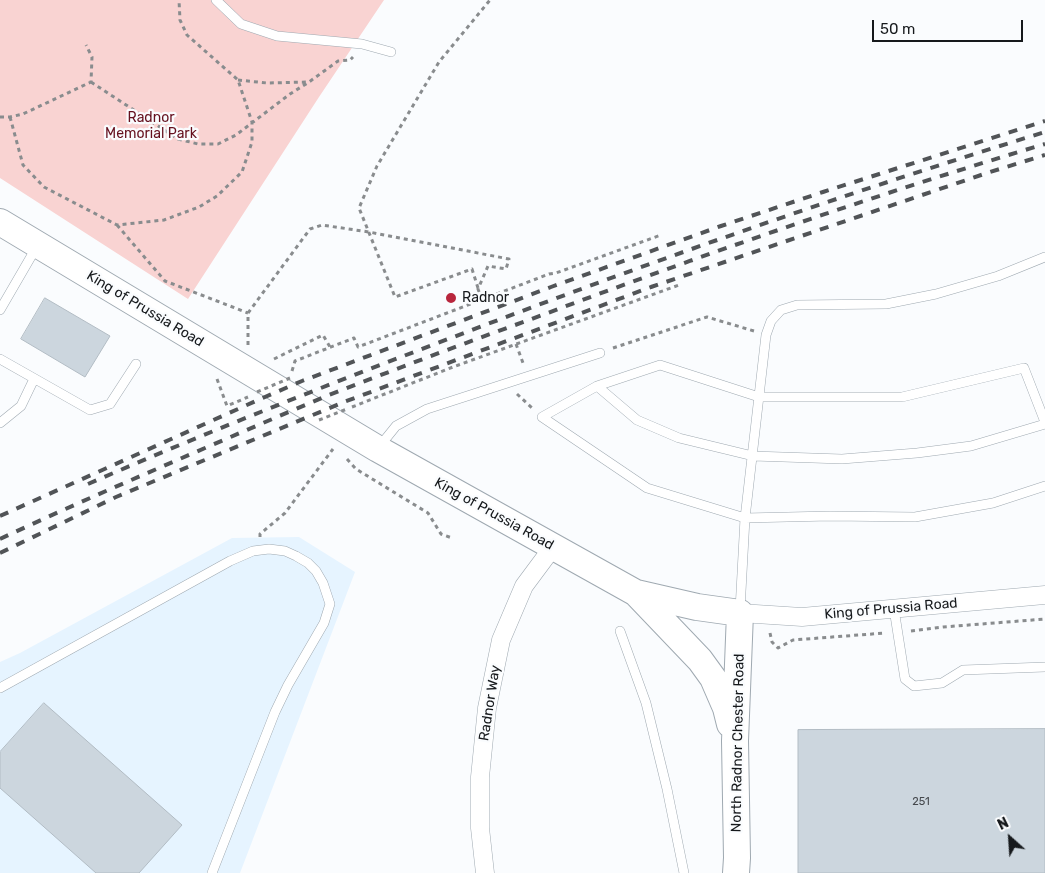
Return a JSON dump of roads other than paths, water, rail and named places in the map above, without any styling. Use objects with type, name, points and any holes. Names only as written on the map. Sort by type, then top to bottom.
[{"type":"main road","name":"King of Prussia Road","points":[[0,222],[378,449],[636,592],[697,606],[740,613]]},
{"type":"main road","points":[[636,592],[700,660],[713,678],[726,708],[735,741]]},
{"type":"main road","name":"North Radnor Chester Road","points":[[736,873],[738,858],[735,741],[740,613]]},
{"type":"street","name":"Radnor Way","points":[[485,873],[480,828],[480,777],[488,708],[501,640],[524,586],[553,547]]},
{"type":"street","name":"King of Prussia Road","points":[[740,613],[802,617],[1045,595]]},
{"type":"lane","points":[[216,0],[241,24],[277,36],[362,44],[391,52]]},
{"type":"lane","points":[[0,310],[3,298],[38,245]]},
{"type":"lane","points":[[740,613],[745,518],[766,335],[771,321],[781,310],[797,305],[886,304],[936,294],[998,276],[1045,257]]},
{"type":"lane","points":[[378,449],[396,426],[427,409],[600,353]]},
{"type":"lane","points":[[0,359],[90,410],[110,404],[136,364]]},
{"type":"lane","points":[[597,386],[636,420],[679,438],[753,456],[842,459],[917,453],[971,446],[1045,423],[1024,368],[902,397],[758,397],[660,365],[597,386],[542,417],[647,488],[745,518],[915,517],[993,503],[1045,486]]},
{"type":"lane","points":[[0,423],[21,406],[34,379]]},
{"type":"lane","points":[[0,688],[230,561],[254,551],[269,549],[285,551],[308,563],[316,571],[323,583],[330,604],[324,623],[288,685],[275,712],[212,873]]},
{"type":"lane","points":[[894,608],[905,679],[914,686],[942,683],[963,670],[1045,667]]},
{"type":"lane","points":[[620,632],[646,703],[667,789],[684,873]]},
{"type":"railway","points":[[0,516],[302,381],[551,287],[721,226],[1045,121]]},
{"type":"railway","points":[[88,484],[181,444],[322,388],[608,279],[825,203],[1045,132]]},
{"type":"railway","points":[[0,539],[283,414],[404,366],[657,273],[786,228],[915,184],[1045,144]]},
{"type":"railway","points":[[0,553],[116,497],[344,402],[651,287],[1045,155]]},
{"type":"place","name":"Radnor","points":[[451,298]]},
{"type":"park label","name":"Radnor Memorial Park","points":[[151,126]]}]
